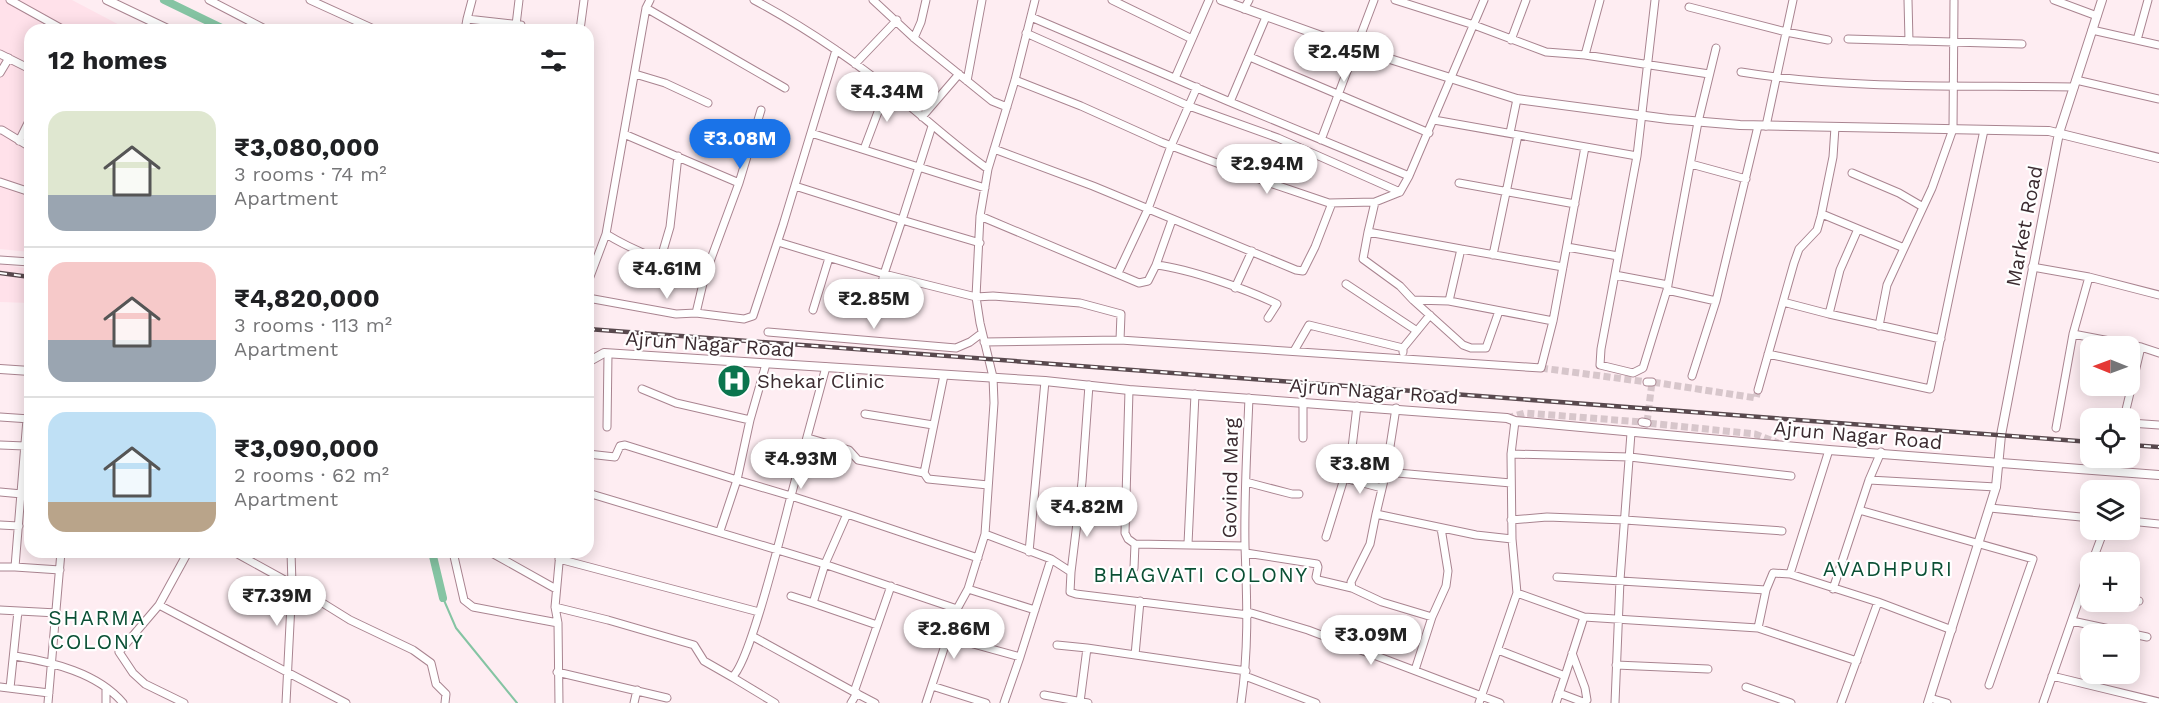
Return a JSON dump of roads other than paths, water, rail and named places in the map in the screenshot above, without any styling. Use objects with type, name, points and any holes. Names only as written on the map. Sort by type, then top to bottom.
[{"type":"street","points":[[10,0],[53,24]]},
{"type":"street","points":[[107,0],[157,24]]},
{"type":"street","points":[[209,0],[255,24]]},
{"type":"street","points":[[310,0],[363,24]]},
{"type":"street","points":[[466,24],[472,0]]},
{"type":"street","points":[[518,24],[519,0]]},
{"type":"street","points":[[581,24],[584,0]]},
{"type":"street","points":[[594,266],[606,234],[646,8],[650,0]]},
{"type":"street","points":[[754,0],[794,21],[836,50],[887,88],[953,144],[988,169]]},
{"type":"street","points":[[873,0],[914,38],[992,101],[1007,107]]},
{"type":"street","points":[[914,38],[926,0]]},
{"type":"street","points":[[967,81],[982,0]]},
{"type":"street","points":[[926,703],[957,609],[968,589],[985,534],[994,403],[993,377],[976,297],[980,216],[988,169],[1015,80],[1035,0]]},
{"type":"street","points":[[1112,0],[1192,39]]},
{"type":"street","points":[[1175,78],[1209,0]]},
{"type":"street","points":[[1221,0],[1355,48],[1516,99],[1642,116],[1762,126],[2049,131],[2159,158]]},
{"type":"street","points":[[1244,9],[1249,0]]},
{"type":"street","points":[[1321,140],[1374,0]]},
{"type":"street","points":[[1395,0],[1474,25],[1546,52],[1585,55],[1709,74]]},
{"type":"street","points":[[1015,80],[1172,146],[1270,183],[1332,203],[1375,202],[1400,192],[1409,176],[1484,0]]},
{"type":"street","points":[[1511,40],[1526,0]]},
{"type":"street","points":[[1585,55],[1600,0]]},
{"type":"street","points":[[1655,0],[1637,156],[1601,349],[1600,365],[1633,373],[1643,368],[1667,288],[1698,122],[1716,48]]},
{"type":"street","points":[[1692,376],[1716,302],[1746,179],[1777,78],[1793,0]]},
{"type":"street","points":[[1908,0],[1909,41]]},
{"type":"street","points":[[2054,0],[2097,16]]},
{"type":"street","name":"Market Road","points":[[1929,700],[1996,487],[2001,435],[2059,133],[2102,0]]},
{"type":"street","points":[[2137,40],[2148,0]]},
{"type":"street","points":[[1879,326],[1887,285],[1932,188],[1953,129],[1954,1]]},
{"type":"street","points":[[1689,7],[1786,32],[1828,40]]},
{"type":"street","points":[[646,8],[785,88]]},
{"type":"street","points":[[1031,16],[1409,176]]},
{"type":"street","points":[[1230,102],[1266,17]]},
{"type":"street","points":[[467,19],[499,24]]},
{"type":"street","points":[[855,64],[897,20]]},
{"type":"street","points":[[2092,30],[2159,45]]},
{"type":"street","points":[[1026,33],[1189,106],[1278,138],[1400,192]]},
{"type":"street","points":[[1848,39],[2022,44]]},
{"type":"street","points":[[594,299],[676,314],[696,313],[744,319],[753,316],[778,242],[836,50]]},
{"type":"street","points":[[0,54],[24,66]]},
{"type":"street","points":[[1250,57],[1429,133]]},
{"type":"street","points":[[0,74],[9,58]]},
{"type":"street","points":[[1742,72],[1777,78],[1869,85],[2075,83],[2159,99]]},
{"type":"street","points":[[635,74],[664,83],[708,103]]},
{"type":"street","points":[[922,117],[959,74]]},
{"type":"street","points":[[1118,273],[1148,209],[1197,87]]},
{"type":"street","points":[[864,149],[887,88]]},
{"type":"street","points":[[1493,255],[1507,192],[1516,99]]},
{"type":"street","points":[[696,313],[705,275],[739,183],[761,110]]},
{"type":"street","points":[[1434,120],[1637,156]]},
{"type":"street","points":[[875,313],[884,274],[932,126]]},
{"type":"street","points":[[1758,390],[1799,249],[1817,230],[1822,214],[1833,157],[1835,127]]},
{"type":"street","points":[[0,130],[24,144]]},
{"type":"street","points":[[1768,354],[1930,388],[1984,130]]},
{"type":"street","points":[[19,141],[24,131]]},
{"type":"street","points":[[811,133],[985,188]]},
{"type":"street","points":[[624,134],[739,183]]},
{"type":"street","points":[[984,342],[1120,340],[1541,368],[1553,321],[1585,147]]},
{"type":"street","points":[[994,150],[1092,186],[1296,270],[1303,271],[1332,203]]},
{"type":"street","points":[[660,261],[670,227],[678,156]]},
{"type":"street","points":[[1690,164],[1746,179]]},
{"type":"street","points":[[1852,173],[1899,193],[1923,207]]},
{"type":"street","points":[[0,182],[24,190]]},
{"type":"street","points":[[1459,183],[1575,204]]},
{"type":"street","points":[[795,186],[980,243]]},
{"type":"street","points":[[1375,202],[1363,259],[1400,286],[1464,345],[1471,348],[1486,348],[1499,311]]},
{"type":"street","points":[[1822,214],[1904,248]]},
{"type":"street","points":[[980,216],[1139,283],[1148,282],[1172,220]]},
{"type":"street","points":[[1829,314],[1840,270],[1858,229]]},
{"type":"street","points":[[1368,232],[1563,267]]},
{"type":"street","points":[[606,234],[660,261],[705,275]]},
{"type":"street","points":[[778,242],[884,274],[976,297],[993,296],[1080,303],[1121,314],[1120,340]]},
{"type":"street","points":[[1567,247],[1618,256]]},
{"type":"street","points":[[1449,301],[1461,249]]},
{"type":"street","points":[[1235,288],[1252,251]]},
{"type":"street","points":[[813,310],[829,258]]},
{"type":"street","points":[[0,260],[24,262]]},
{"type":"street","points":[[1156,265],[1173,267],[1277,304],[1268,318]]},
{"type":"street","points":[[2032,267],[2089,277],[2159,295]]},
{"type":"street","points":[[1615,275],[1716,302]]},
{"type":"street","points":[[2056,428],[2073,334],[2089,277]]},
{"type":"street","points":[[1346,284],[1417,331]]},
{"type":"street","points":[[1413,300],[1449,301],[1553,321]]},
{"type":"street","points":[[1783,302],[1941,339]]},
{"type":"street","points":[[1403,358],[1403,348],[1430,315]]},
{"type":"street","points":[[1294,351],[1309,325],[1403,348]]},
{"type":"street","points":[[768,332],[956,348],[982,333]]},
{"type":"street","points":[[2073,334],[2141,347],[2159,353]]},
{"type":"street","points":[[2126,408],[2141,347]]},
{"type":"street","name":"Ajrun Nagar Road","points":[[594,359],[604,353],[993,377],[1129,390],[1396,408],[1631,433],[2159,475]]},
{"type":"street","points":[[607,427],[608,354]]},
{"type":"street","points":[[720,531],[737,480],[750,420],[766,364]]},
{"type":"street","points":[[732,677],[737,673],[752,636],[826,367]]},
{"type":"street","points":[[0,369],[24,371]]},
{"type":"street","points":[[944,375],[924,473],[928,479],[988,486]]},
{"type":"street","points":[[1029,552],[1045,381]]},
{"type":"street","points":[[1089,385],[1082,482],[1070,592],[1248,613],[1308,630],[1415,670],[1481,699],[1500,703]]},
{"type":"street","points":[[642,389],[676,403],[750,420]]},
{"type":"street","points":[[1129,390],[1125,533],[1128,539],[1135,544],[1188,544],[1245,549],[1317,564],[1318,580],[1352,588],[1382,602],[1432,617]]},
{"type":"street","points":[[1188,544],[1195,394]]},
{"type":"street","name":"Govind Marg","points":[[1241,703],[1248,613],[1245,549],[1249,398]]},
{"type":"street","points":[[1303,402],[1303,438]]},
{"type":"street","points":[[1326,537],[1351,456],[1357,406]]},
{"type":"street","points":[[1352,588],[1351,582],[1370,543],[1386,472],[1396,408]]},
{"type":"street","points":[[865,414],[933,424]]},
{"type":"street","points":[[0,417],[24,419]]},
{"type":"street","points":[[1481,699],[1517,593],[1511,520],[1511,453],[1515,421]]},
{"type":"street","points":[[2140,424],[2159,425]]},
{"type":"street","points":[[1615,703],[1620,580],[1631,433]]},
{"type":"street","points":[[808,438],[849,450],[858,460],[924,473]]},
{"type":"street","points":[[0,445],[24,446]]},
{"type":"street","points":[[594,455],[615,457],[620,446],[625,445],[791,496],[978,558]]},
{"type":"street","points":[[1790,574],[1829,450]]},
{"type":"street","points":[[1833,589],[1869,480],[1881,452]]},
{"type":"street","points":[[1511,453],[1630,457],[1791,476]]},
{"type":"street","points":[[15,567],[24,462]]},
{"type":"street","points":[[1386,472],[1511,483]]},
{"type":"street","points":[[1344,478],[1382,489]]},
{"type":"street","points":[[1869,480],[1996,487]]},
{"type":"street","points":[[1246,482],[1299,494]]},
{"type":"street","points":[[0,492],[22,494]]},
{"type":"street","points":[[594,495],[825,564],[957,609]]},
{"type":"street","points":[[1990,508],[2080,517]]},
{"type":"street","points":[[1859,510],[2033,559],[1989,686]]},
{"type":"street","points":[[813,603],[825,564],[846,514]]},
{"type":"street","points":[[1376,514],[1476,536],[1512,539]]},
{"type":"street","points":[[1511,520],[1547,517],[1625,520],[1782,531]]},
{"type":"street","points":[[2140,522],[2159,524]]},
{"type":"street","points":[[0,525],[19,526]]},
{"type":"street","points":[[1415,670],[1432,617],[1446,586],[1448,571],[1441,528]]},
{"type":"street","points":[[985,534],[1051,559],[1071,572]]},
{"type":"street","points":[[1134,568],[1135,544]]},
{"type":"street","points":[[48,703],[61,558]]},
{"type":"street","points":[[184,703],[145,684],[133,673],[119,652],[159,605],[185,558]]},
{"type":"street","points":[[245,558],[350,620],[413,650],[431,663],[436,684],[446,694],[445,703]]},
{"type":"street","points":[[286,703],[291,558]]},
{"type":"street","points":[[454,558],[464,600],[473,607],[558,623]]},
{"type":"street","points":[[501,558],[556,589]]},
{"type":"street","points":[[559,703],[558,623],[555,607],[560,558]]},
{"type":"street","points":[[570,558],[759,612]]},
{"type":"street","points":[[1004,703],[1051,559]]},
{"type":"street","points":[[0,567],[60,570]]},
{"type":"street","points":[[1758,628],[1766,590],[1773,573],[1790,574],[1878,602],[1952,630]]},
{"type":"street","points":[[1557,577],[1766,590]]},
{"type":"street","points":[[851,703],[891,585]]},
{"type":"street","points":[[968,589],[1035,610]]},
{"type":"street","points":[[1517,593],[1584,617],[1758,628],[1857,661]]},
{"type":"street","points":[[790,596],[877,625]]},
{"type":"street","points":[[2043,703],[2080,596]]},
{"type":"street","points":[[1134,655],[1140,601]]},
{"type":"street","points":[[1841,703],[1878,602]]},
{"type":"street","points":[[159,605],[346,703]]},
{"type":"street","points":[[555,607],[694,645],[704,661],[775,703]]},
{"type":"street","points":[[0,610],[57,613]]},
{"type":"street","points":[[10,688],[18,611]]},
{"type":"street","points":[[1556,703],[1584,617]]},
{"type":"street","points":[[2072,621],[2147,637]]},
{"type":"street","points":[[752,636],[875,703]]},
{"type":"street","points":[[948,637],[1020,657]]},
{"type":"street","points":[[1057,645],[1245,673],[1316,703]]},
{"type":"street","points":[[1080,702],[1087,648]]},
{"type":"street","points":[[1498,650],[1565,676]]},
{"type":"street","points":[[1559,693],[1583,702],[1587,700],[1572,653]]},
{"type":"street","points":[[15,656],[52,662],[106,688],[123,703]]},
{"type":"street","points":[[1616,665],[1708,669]]},
{"type":"street","points":[[557,672],[667,698]]},
{"type":"street","points":[[2052,676],[2159,702]]},
{"type":"street","points":[[932,686],[986,703]]},
{"type":"street","points":[[0,687],[49,693]]},
{"type":"street","points":[[1746,687],[1791,703]]},
{"type":"street","points":[[106,688],[106,703]]},
{"type":"street","points":[[634,703],[637,690]]},
{"type":"street","points":[[1044,695],[1088,703]]},
{"type":"street","points":[[1929,700],[1947,703]]},
{"type":"waterway","points":[[164,0],[214,24]]},
{"type":"waterway","points":[[433,558],[443,598]]},
{"type":"waterway","points":[[443,598],[456,628],[517,703]]},
{"type":"tunnel","points":[[1541,368],[1647,382],[1647,386]]},
{"type":"tunnel","points":[[1758,390],[1756,398],[1652,382],[1647,423],[1755,434],[1778,443]]},
{"type":"tunnel","points":[[1507,418],[1525,413],[1642,422],[1642,418]]},
{"type":"railway","points":[[0,273],[24,276]]},
{"type":"railway","points":[[594,329],[2080,441]]},
{"type":"railway","points":[[2140,446],[2159,447]]},
{"type":"place","name":"Shekar Clinic","points":[[734,381]]},
{"type":"district","name":"AVADHPURI","points":[[1888,569]]},
{"type":"district","name":"BHAGVATI COLONY","points":[[1201,575]]},
{"type":"district","name":"SHARMA COLONY","points":[[97,630]]}]
